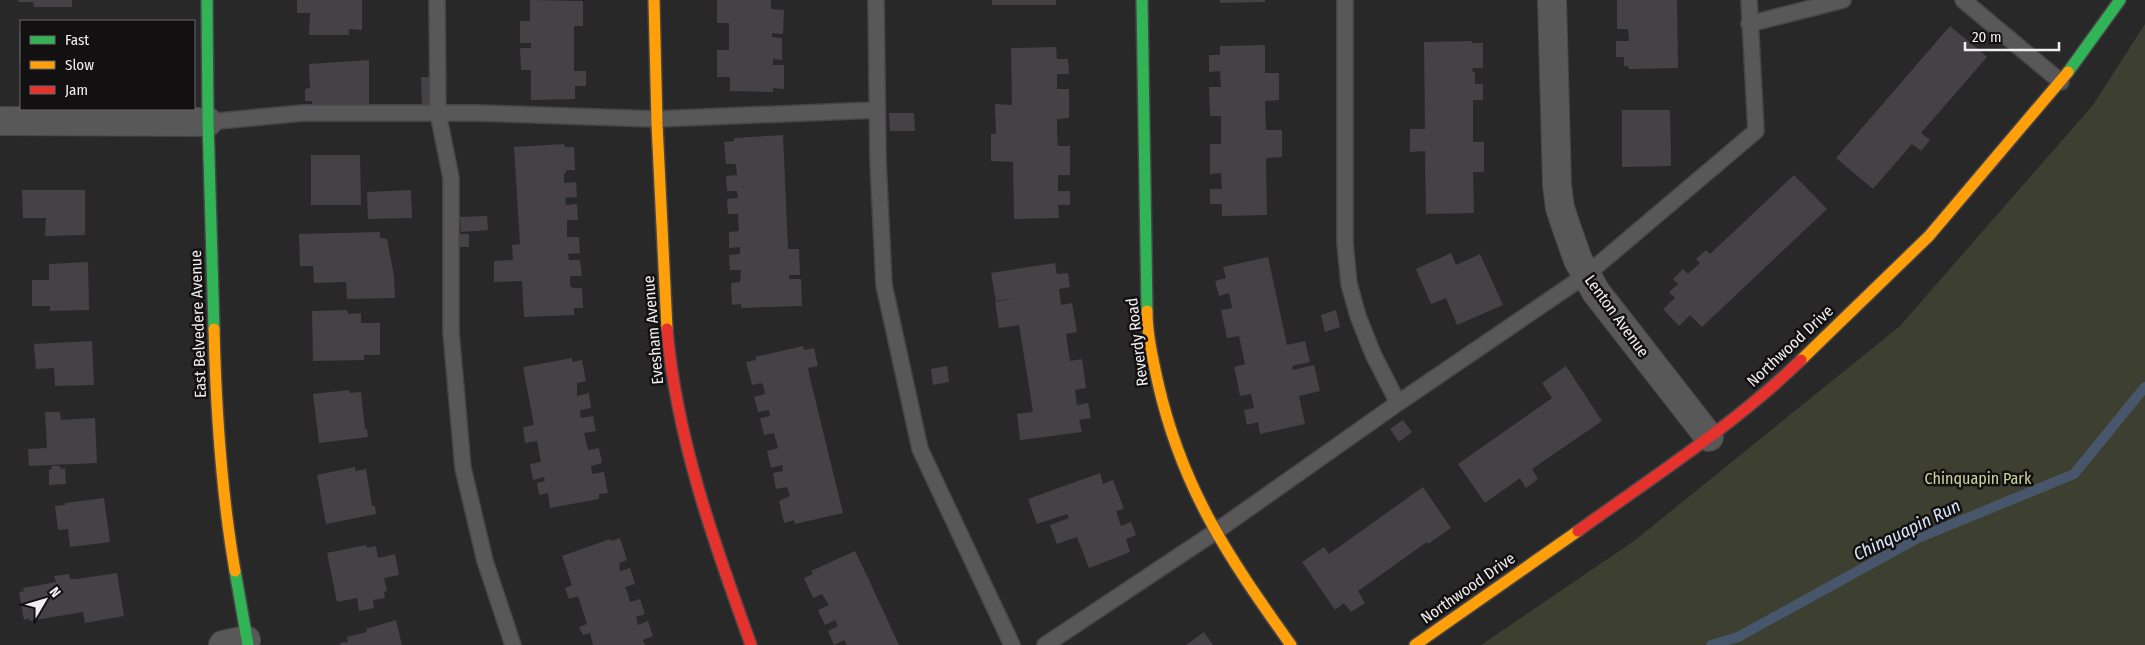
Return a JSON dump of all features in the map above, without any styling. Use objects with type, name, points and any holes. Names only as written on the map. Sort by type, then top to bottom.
[{"type":"street","name":"East Belvedere Avenue","points":[[207,0],[208,122],[216,400],[225,513],[239,643]]},
{"type":"street","name":"Evesham Avenue","points":[[654,0],[656,119],[668,348],[677,402],[716,545],[751,645]]},
{"type":"street","name":"Reverdy Road","points":[[1142,0],[1147,316],[1152,362],[1164,411],[1178,452],[1214,532],[1291,645]]},
{"type":"street","name":"Lenton Avenue","points":[[1552,0],[1557,185],[1560,208],[1566,229],[1586,275],[1596,292],[1709,437]]},
{"type":"street","name":"Northwood Drive","points":[[1415,645],[1473,606],[1709,437],[1777,383],[1929,236],[2061,82],[2120,0]]},
{"type":"street","points":[[0,121],[208,122]]},
{"type":"lane","points":[[437,0],[438,113],[451,178],[451,332],[463,468],[485,561],[513,645]]},
{"type":"lane","points":[[876,0],[877,110],[884,285],[920,449],[1012,645]]},
{"type":"lane","points":[[1345,0],[1346,243],[1349,284],[1358,316],[1373,354],[1398,403]]},
{"type":"lane","points":[[1045,645],[1214,532],[1398,403],[1586,275],[1756,132],[1749,0]]},
{"type":"lane","points":[[1749,24],[1843,0]]},
{"type":"lane","points":[[1963,0],[2061,82]]},
{"type":"lane","points":[[208,122],[304,113],[618,116],[656,119],[877,110]]},
{"type":"green space","name":"Chinquapin Park","points":[[2145,24],[2145,645],[1481,645],[1634,541],[1900,326],[2093,105]]},
{"type":"building","points":[[18,0],[72,0],[72,7],[34,7],[33,2],[18,2]]},
{"type":"building","points":[[297,0],[362,0],[362,30],[349,29],[349,35],[309,35],[310,13],[297,13]]},
{"type":"building","points":[[530,0],[583,1],[583,26],[574,26],[574,71],[586,71],[586,86],[575,86],[575,99],[531,100],[531,70],[521,70],[520,48],[531,48],[531,43],[520,43],[520,21],[530,21]]},
{"type":"building","points":[[717,0],[771,0],[771,9],[784,10],[783,34],[772,33],[772,37],[782,38],[782,60],[773,59],[773,65],[784,65],[784,89],[773,88],[773,92],[730,91],[730,77],[717,77],[717,50],[729,50],[729,23],[717,23]]},
{"type":"building","points":[[992,0],[1056,0],[1056,5],[992,5]]},
{"type":"building","points":[[1220,0],[1265,0],[1265,2],[1220,3]]},
{"type":"building","points":[[1617,0],[1677,0],[1678,68],[1629,69],[1628,66],[1624,66],[1624,57],[1616,57],[1616,41],[1629,41],[1628,29],[1617,29]]},
{"type":"building","points":[[1950,26],[1987,57],[1921,133],[1930,140],[1921,151],[1912,144],[1873,189],[1836,158]]},
{"type":"building","points":[[19,35],[20,35],[20,63]]},
{"type":"building","points":[[1472,41],[1472,43],[1483,43],[1483,68],[1473,68],[1472,71],[1475,72],[1475,84],[1483,84],[1483,100],[1473,100],[1473,142],[1484,142],[1484,172],[1473,172],[1474,213],[1426,214],[1425,151],[1410,152],[1410,129],[1425,129],[1424,42]]},
{"type":"building","points":[[1265,45],[1265,73],[1279,73],[1279,100],[1265,101],[1266,130],[1282,130],[1282,157],[1266,158],[1267,215],[1222,216],[1222,204],[1210,204],[1210,189],[1222,189],[1221,173],[1210,174],[1210,144],[1221,144],[1221,116],[1210,116],[1209,87],[1221,87],[1220,71],[1209,72],[1209,55],[1220,55],[1220,46]]},
{"type":"building","points":[[1056,47],[1057,59],[1068,59],[1069,74],[1057,74],[1057,89],[1069,89],[1069,118],[1057,119],[1057,133],[1058,146],[1070,146],[1070,175],[1058,175],[1058,191],[1070,191],[1070,205],[1058,205],[1059,218],[1014,219],[1013,162],[991,161],[991,134],[996,134],[995,104],[1012,105],[1011,48]]},
{"type":"building","points":[[369,60],[369,104],[312,107],[312,101],[305,101],[305,89],[310,88],[309,64]]},
{"type":"building","points":[[421,77],[435,77],[436,105],[422,106]]},
{"type":"building","points":[[1622,110],[1670,110],[1671,166],[1622,167]]},
{"type":"building","points":[[889,113],[914,113],[915,131],[890,131]]},
{"type":"building","points":[[783,135],[788,249],[799,249],[800,275],[789,275],[789,279],[801,279],[802,306],[741,308],[741,304],[732,305],[731,283],[740,282],[741,270],[730,270],[729,255],[740,254],[740,247],[729,248],[729,232],[739,231],[738,214],[728,214],[727,199],[738,198],[737,191],[727,191],[726,176],[737,175],[735,164],[726,164],[724,142],[734,141],[734,138]]},
{"type":"building","points":[[564,144],[565,147],[574,147],[575,170],[566,170],[566,173],[564,173],[564,183],[576,182],[577,197],[565,198],[566,205],[577,204],[578,220],[567,220],[567,237],[579,237],[580,253],[568,254],[569,260],[580,260],[582,276],[570,276],[570,286],[582,288],[583,308],[574,308],[574,315],[524,317],[522,281],[494,282],[494,261],[513,260],[512,245],[520,244],[514,147]]},
{"type":"building","points":[[311,155],[360,155],[361,205],[311,205]]},
{"type":"building","points":[[1794,175],[1827,209],[1702,327],[1690,315],[1679,326],[1663,309],[1675,298],[1669,292],[1678,284],[1673,279],[1683,269],[1688,274],[1700,263],[1696,259],[1706,250],[1710,254]]},
{"type":"building","points":[[22,190],[85,190],[85,235],[45,236],[46,218],[23,218]]},
{"type":"building","points":[[411,190],[412,218],[368,219],[367,192]]},
{"type":"building","points":[[487,216],[488,230],[461,232],[460,217]]},
{"type":"building","points":[[380,232],[380,238],[387,239],[394,276],[395,298],[347,299],[346,282],[314,283],[313,266],[300,266],[299,234]]},
{"type":"building","points":[[456,234],[469,234],[469,247],[456,247]]},
{"type":"building","points":[[1451,253],[1456,265],[1480,254],[1503,305],[1457,325],[1446,298],[1431,304],[1416,269]]},
{"type":"building","points":[[1268,257],[1287,345],[1305,341],[1310,362],[1292,366],[1293,370],[1314,365],[1320,391],[1299,396],[1305,424],[1260,434],[1258,422],[1247,425],[1244,410],[1254,408],[1251,394],[1240,396],[1234,367],[1245,364],[1239,336],[1227,338],[1221,310],[1232,308],[1229,293],[1219,296],[1215,281],[1226,278],[1223,267]]},
{"type":"building","points":[[88,262],[89,310],[50,311],[50,306],[32,306],[32,280],[49,280],[49,264]]},
{"type":"building","points":[[1055,263],[1057,274],[1068,273],[1070,287],[1059,289],[1061,305],[1072,303],[1077,332],[1066,334],[1070,361],[1082,359],[1086,388],[1075,390],[1077,405],[1088,403],[1091,418],[1079,420],[1082,432],[1020,440],[1017,414],[1033,412],[1019,325],[999,328],[995,302],[1014,298],[996,301],[991,273]]},
{"type":"building","points":[[347,310],[348,314],[361,313],[361,323],[380,323],[380,355],[364,355],[364,360],[313,361],[312,311]]},
{"type":"building","points":[[1336,310],[1340,327],[1325,332],[1321,315]]},
{"type":"building","points":[[92,341],[94,385],[55,386],[54,368],[36,369],[34,344]]},
{"type":"building","points":[[803,346],[804,350],[814,348],[818,366],[808,368],[809,374],[843,513],[795,524],[794,520],[784,523],[779,501],[790,496],[787,487],[776,489],[773,473],[783,471],[782,465],[771,468],[767,451],[778,448],[774,433],[764,435],[760,418],[770,416],[769,410],[758,412],[754,397],[765,394],[763,385],[761,383],[752,385],[746,362],[756,360],[755,357]]},
{"type":"building","points":[[572,358],[572,362],[582,360],[586,381],[577,383],[577,396],[589,393],[591,408],[580,410],[581,418],[593,416],[596,431],[584,433],[588,450],[599,448],[602,463],[591,466],[592,474],[604,472],[608,493],[599,494],[599,499],[550,508],[548,493],[539,495],[537,483],[545,481],[544,477],[533,480],[530,464],[541,462],[537,441],[525,443],[523,427],[534,425],[523,367]]},
{"type":"building","points":[[947,366],[949,382],[933,385],[931,369]]},
{"type":"building","points":[[1566,366],[1602,421],[1532,469],[1538,479],[1526,488],[1520,478],[1485,503],[1458,464],[1552,398],[1542,383]]},
{"type":"building","points":[[349,390],[350,393],[361,392],[365,429],[367,429],[368,437],[319,443],[313,394]]},
{"type":"building","points":[[45,412],[60,412],[61,420],[95,418],[97,463],[29,466],[28,449],[47,448]]},
{"type":"building","points":[[1403,420],[1412,432],[1399,442],[1390,429]]},
{"type":"building","points":[[52,466],[60,466],[61,469],[65,468],[66,484],[49,485],[49,470],[52,469]]},
{"type":"building","points":[[355,467],[355,471],[366,469],[372,506],[375,506],[376,514],[326,524],[317,475]]},
{"type":"building","points":[[1100,473],[1103,484],[1113,480],[1124,509],[1116,511],[1121,526],[1131,522],[1136,535],[1126,539],[1130,552],[1089,568],[1077,537],[1057,544],[1050,525],[1069,518],[1067,514],[1037,524],[1028,499]]},
{"type":"building","points":[[1423,487],[1451,528],[1428,544],[1427,542],[1358,591],[1365,603],[1351,612],[1344,603],[1335,610],[1302,562],[1324,547],[1329,554]]},
{"type":"building","points":[[104,498],[110,542],[70,547],[68,529],[58,530],[55,506]]},
{"type":"building","points":[[620,538],[627,560],[619,563],[620,571],[630,568],[635,584],[625,587],[630,602],[640,599],[645,614],[636,617],[638,625],[648,621],[653,636],[643,640],[645,645],[593,645],[590,633],[583,635],[579,627],[587,624],[578,596],[569,599],[565,588],[572,585],[562,556],[610,539],[611,541]]},
{"type":"building","points":[[366,545],[367,548],[376,546],[378,558],[395,554],[399,575],[384,578],[387,591],[384,592],[385,598],[373,600],[374,608],[359,611],[357,598],[337,602],[327,553]]},
{"type":"building","points":[[855,551],[899,645],[847,645],[844,640],[834,645],[828,631],[838,626],[835,620],[825,625],[818,610],[829,605],[822,594],[813,598],[804,578],[813,574],[811,571]]},
{"type":"building","points":[[117,573],[124,616],[85,623],[83,612],[29,621],[29,618],[24,620],[19,592],[24,591],[23,588],[56,582],[54,576],[69,574],[70,579],[77,579]]},
{"type":"building","points":[[396,620],[402,645],[341,645],[340,643],[348,642],[347,637],[367,632],[366,629]]},
{"type":"building","points":[[1204,632],[1213,645],[1186,645]]},
{"type":"waterway","name":"Chinquapin Run","points":[[1711,645],[1738,637],[1916,539],[2074,474],[2145,387]]},
{"type":"traffic: fast","points":[[207,0],[208,122],[214,329]]},
{"type":"traffic: fast","points":[[1142,0],[1147,311]]},
{"type":"traffic: fast","points":[[2068,72],[2120,0]]},
{"type":"traffic: fast","points":[[235,571],[248,645]]},
{"type":"traffic: slow","points":[[654,0],[657,124],[667,329]]},
{"type":"traffic: slow","points":[[1801,360],[1929,236],[2068,72]]},
{"type":"traffic: slow","points":[[1147,311],[1152,356],[1158,383],[1168,421],[1194,490],[1228,552],[1291,645]]},
{"type":"traffic: slow","points":[[214,329],[220,451],[235,571]]},
{"type":"traffic: slow","points":[[1415,645],[1578,531]]},
{"type":"traffic: jam","points":[[667,329],[679,410],[688,450],[711,529],[751,645]]},
{"type":"traffic: jam","points":[[1578,531],[1721,428],[1801,360]]}]
